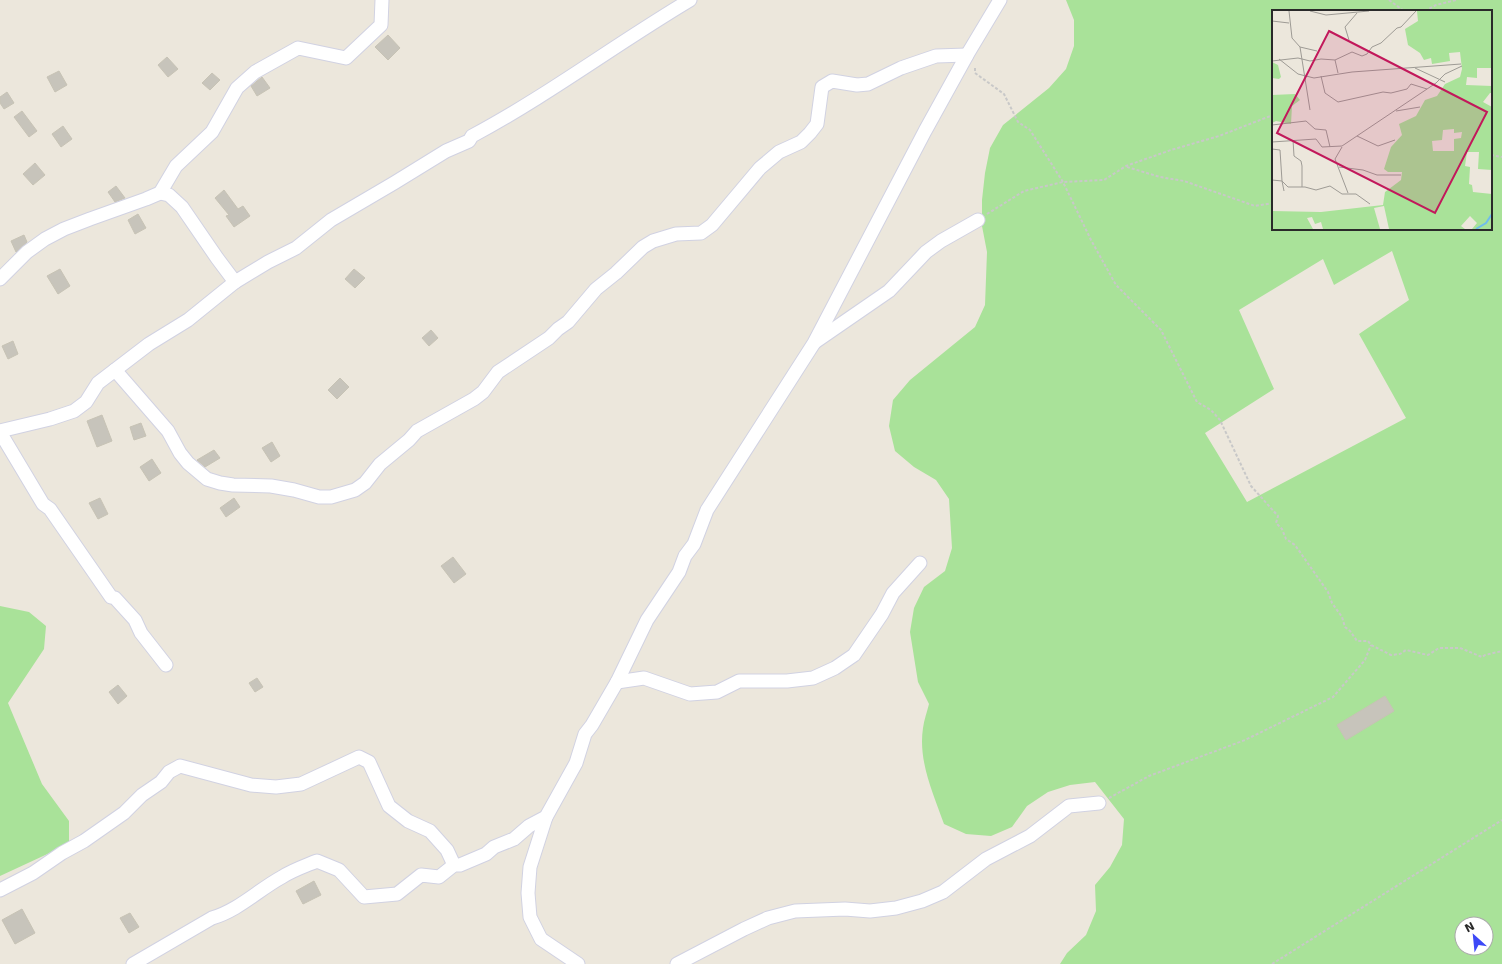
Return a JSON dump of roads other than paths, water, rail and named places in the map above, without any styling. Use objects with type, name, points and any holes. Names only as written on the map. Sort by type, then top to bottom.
[{"type":"street","points":[[0,279],[27,252],[45,239],[64,229],[146,200],[160,193],[176,166],[212,132],[237,88],[255,72],[298,48],[346,58],[381,25],[382,0]]},
{"type":"street","points":[[166,664],[141,633],[135,620],[115,598],[111,597],[50,509],[43,504],[0,431],[50,419],[74,411],[86,402],[98,383],[149,344],[188,320],[235,282],[268,262],[296,248],[331,220],[394,184],[446,151],[469,141],[472,136],[503,120],[647,26],[690,0]]},
{"type":"street","points":[[578,964],[541,939],[530,917],[528,893],[530,867],[546,817],[576,763],[585,734],[592,725],[617,682],[647,620],[679,572],[685,556],[694,544],[707,510],[814,343],[925,131],[967,55],[1000,0]]},
{"type":"street","points":[[115,370],[168,431],[180,453],[188,463],[207,479],[233,485],[271,486],[294,490],[319,497],[344,495],[365,483],[380,464],[409,440],[417,431],[474,399],[483,392],[498,372],[549,338],[568,322],[596,289],[616,273],[643,247],[653,241],[676,234],[701,234],[712,225],[760,168],[779,152],[801,142],[810,133],[817,124],[822,87],[832,81],[857,85],[868,84],[902,68],[936,56],[967,55]]},
{"type":"street","points":[[160,193],[169,195],[182,207],[235,282]]},
{"type":"street","points":[[814,343],[889,291],[926,252],[941,241],[978,220]]},
{"type":"street","points":[[617,682],[644,678],[690,694],[717,692],[739,681],[813,678],[835,668],[854,655],[882,614],[893,593],[920,563]]},
{"type":"street","points":[[0,890],[32,873],[62,853],[84,841],[124,813],[142,795],[161,782],[169,772],[180,766],[251,785],[276,788],[301,784],[359,757],[369,762],[389,806],[408,822],[430,831],[447,850],[454,865]]},
{"type":"street","points":[[677,964],[744,928],[768,918],[795,911],[845,909],[870,911],[896,908],[922,901],[943,892],[986,859],[1030,836],[1069,806],[1099,803]]},
{"type":"street","points":[[133,964],[152,958],[212,918],[222,915],[248,900],[282,876],[317,861],[340,870],[364,897],[397,894],[421,875],[439,877],[454,865],[460,865],[486,854],[494,847],[514,839],[529,826],[546,817]]}]
